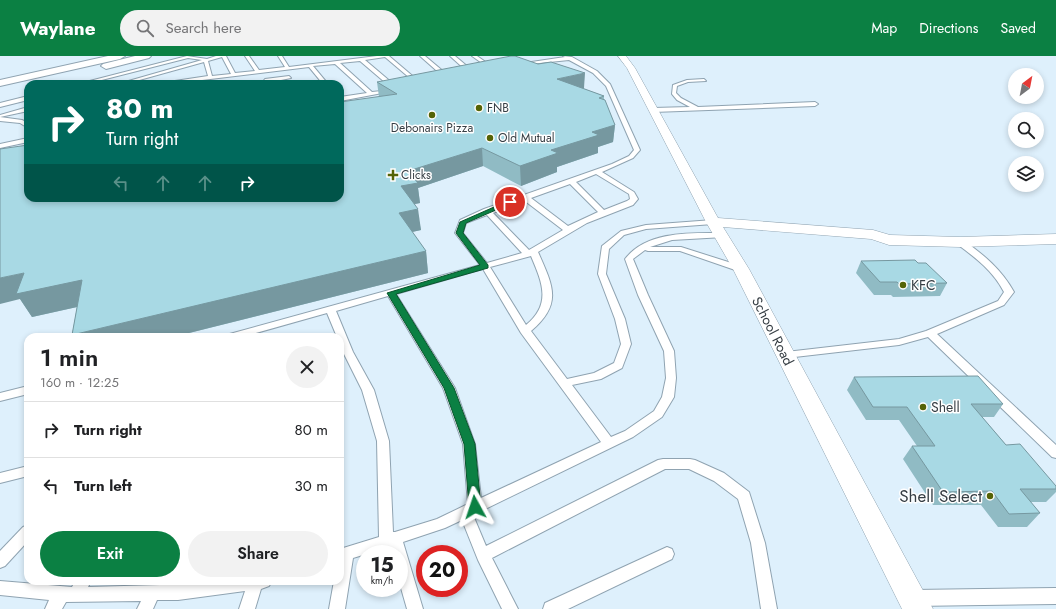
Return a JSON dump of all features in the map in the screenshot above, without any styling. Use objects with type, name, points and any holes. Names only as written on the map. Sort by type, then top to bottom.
[{"type":"highway","points":[[0,83],[120,56]]},
{"type":"highway","points":[[51,80],[146,56]]},
{"type":"highway","points":[[80,80],[156,56]]},
{"type":"highway","points":[[0,93],[24,87]]},
{"type":"highway","points":[[0,98],[24,91]]},
{"type":"street","name":"School Road","points":[[622,56],[631,68],[717,228],[741,269],[915,603]]},
{"type":"street","points":[[717,228],[753,239],[839,244],[880,244],[889,240],[960,242],[1056,239]]},
{"type":"lane","points":[[134,80],[223,56],[234,76]]},
{"type":"lane","points":[[247,56],[257,71]]},
{"type":"lane","points":[[267,80],[290,78],[280,56]]},
{"type":"lane","points":[[334,56],[338,62],[371,94]]},
{"type":"lane","points":[[197,80],[211,77],[234,76],[311,63],[338,62],[386,56],[422,84],[412,86]]},
{"type":"lane","points":[[422,56],[448,78]]},
{"type":"lane","points":[[452,56],[472,73]]},
{"type":"lane","points":[[474,56],[492,68]]},
{"type":"lane","points":[[81,80],[179,58],[196,57],[206,60]]},
{"type":"lane","points":[[521,58],[527,57]]},
{"type":"lane","points":[[514,64],[568,57],[595,72],[608,85],[637,150],[631,157],[525,196],[463,222],[459,233],[485,266],[525,331],[609,443]]},
{"type":"lane","points":[[364,58],[397,90]]},
{"type":"lane","points":[[206,60],[212,80]]},
{"type":"lane","points":[[311,63],[323,80]]},
{"type":"lane","points":[[485,70],[498,67]]},
{"type":"lane","points":[[177,68],[178,80]]},
{"type":"lane","points":[[463,75],[479,71]]},
{"type":"lane","points":[[442,80],[456,77]]},
{"type":"lane","points":[[698,108],[680,99],[674,92],[675,85],[687,81],[704,80]]},
{"type":"lane","points":[[344,98],[405,88]]},
{"type":"lane","points":[[0,105],[24,99]]},
{"type":"lane","points":[[653,110],[815,104]]},
{"type":"lane","points":[[0,118],[24,110]]},
{"type":"lane","points":[[0,118],[24,123]]},
{"type":"lane","points":[[0,146],[24,141]]},
{"type":"lane","points":[[245,333],[530,253],[568,230],[603,213],[630,203],[634,199],[632,193],[596,171]]},
{"type":"lane","points":[[570,180],[603,213]]},
{"type":"lane","points":[[525,196],[568,230]]},
{"type":"lane","points":[[488,211],[530,253],[548,290],[547,308],[538,322],[525,331]]},
{"type":"lane","points":[[564,383],[597,376],[618,365],[626,344],[620,319],[602,274],[605,248],[621,233],[646,227],[717,228]]},
{"type":"lane","points":[[344,555],[440,524],[629,434],[658,414],[668,397],[671,378],[669,351],[629,259],[636,250],[661,240],[717,228]]},
{"type":"lane","points":[[786,355],[842,350],[899,342],[930,333],[1001,303],[1009,292],[1001,276],[988,262],[960,242]]},
{"type":"lane","points":[[636,250],[660,248],[681,249],[741,269]]},
{"type":"lane","points":[[391,293],[449,388],[469,444],[470,510],[483,555],[510,609]]},
{"type":"lane","points":[[331,310],[340,333]]},
{"type":"lane","points":[[271,326],[273,333]]},
{"type":"lane","points":[[930,333],[1056,453]]},
{"type":"lane","points":[[344,342],[368,390],[383,441],[390,540],[415,609]]},
{"type":"lane","points":[[0,397],[24,391]]},
{"type":"lane","points":[[483,555],[663,464],[690,464],[719,477],[744,496],[758,543],[769,609]]},
{"type":"lane","points":[[0,478],[24,472]]},
{"type":"lane","points":[[0,561],[24,535]]},
{"type":"lane","points":[[551,609],[667,554]]},
{"type":"lane","points":[[53,609],[79,585]]},
{"type":"lane","points":[[0,588],[69,594],[218,585]]},
{"type":"lane","points":[[247,609],[259,585]]},
{"type":"lane","points":[[337,609],[340,585]]},
{"type":"lane","points":[[145,609],[162,589]]},
{"type":"lane","points":[[915,603],[1056,596]]},
{"type":"building","points":[[511,56],[538,64],[551,62],[585,73],[557,79],[604,96],[599,98],[605,100],[615,125],[592,132],[599,135],[551,150],[558,153],[520,166],[482,148],[408,171],[418,183],[401,186],[418,209],[399,213],[426,251],[80,333],[72,333],[82,280],[16,294],[24,273],[0,278],[0,149],[24,146],[24,202],[344,202],[344,101],[397,94],[377,82]]},
{"type":"building","points":[[915,260],[918,263],[926,263],[947,283],[899,284],[897,282],[880,282],[861,261]]},
{"type":"building","points":[[978,376],[1003,404],[971,404],[1006,445],[1020,444],[1056,486],[1056,489],[1020,489],[1040,513],[1009,514],[992,491],[943,492],[912,446],[935,446],[907,407],[873,407],[854,377]]},
{"type":"place","name":"FNB","points":[[479,108]]},
{"type":"place","name":"Debonairs Pizza","points":[[432,115]]},
{"type":"place","name":"Old Mutual","points":[[490,138]]},
{"type":"place","name":"Clicks","points":[[393,175]]},
{"type":"place","name":"KFC","points":[[903,285]]},
{"type":"place","name":"Shell","points":[[923,407]]},
{"type":"place","name":"Shell Select","points":[[990,496]]},
{"type":"route","points":[[475,507],[469,444],[449,388],[391,293],[485,266],[459,233],[463,222],[510,202]]}]
